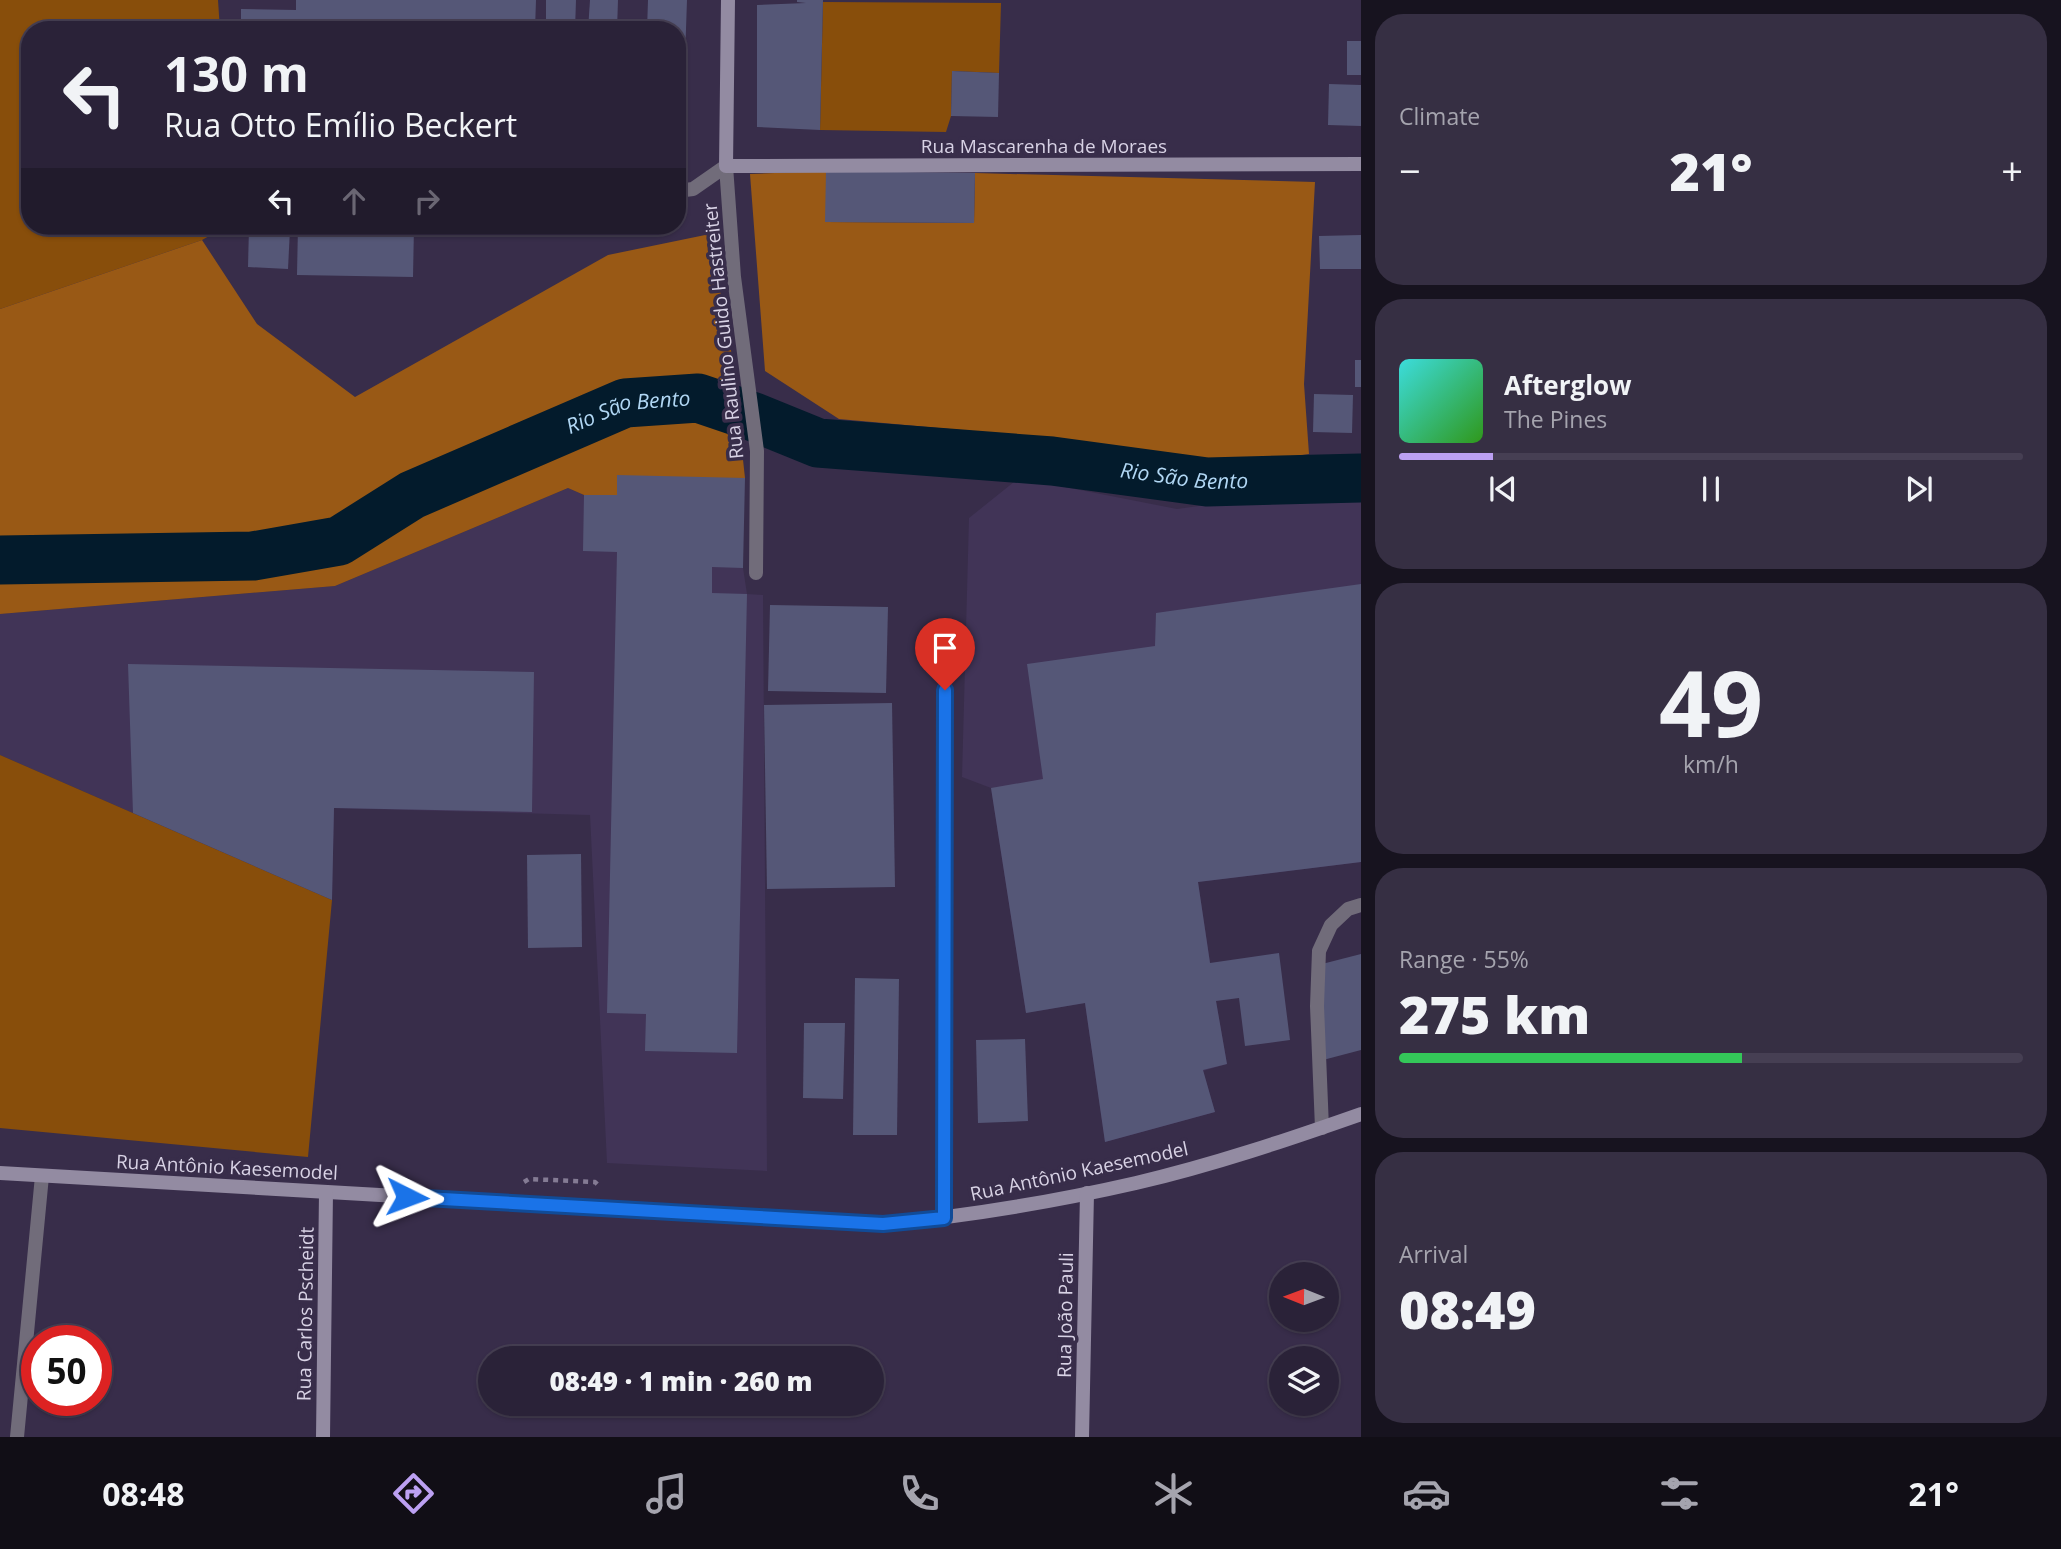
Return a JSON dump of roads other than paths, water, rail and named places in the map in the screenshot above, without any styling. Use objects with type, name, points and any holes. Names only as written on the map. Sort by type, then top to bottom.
[{"type":"main road","name":"Rua Raulino Guido Hastreiter","points":[[726,166],[728,0]]},
{"type":"main road","name":"Rua Mascarenha de Moraes","points":[[726,166],[1361,164]]},
{"type":"main road","name":"Rua Antônio Kaesemodel","points":[[0,1173],[883,1224],[944,1218],[1136,1183],[1200,1166],[1361,1114]]},
{"type":"main road","name":"Rua Carlos Pscheidt","points":[[323,1437],[326,1192]]},
{"type":"main road","name":"Rua João Pauli","points":[[1082,1437],[1087,1193]]},
{"type":"street","points":[[686,190],[693,189],[726,166]]},
{"type":"street","name":"Rua Raulino Guido Hastreiter","points":[[726,166],[734,277],[757,451],[756,573]]},
{"type":"street","points":[[944,1218],[945,690]]},
{"type":"street","points":[[1322,1128],[1317,1006],[1319,951],[1331,925],[1348,909],[1361,905]]},
{"type":"street","points":[[17,1437],[42,1176]]},
{"type":"waterway","name":"Rio São Bento","points":[[0,560],[253,556],[339,541],[412,495],[625,403],[698,398],[818,443],[1052,461],[1207,482],[1361,478]]}]
